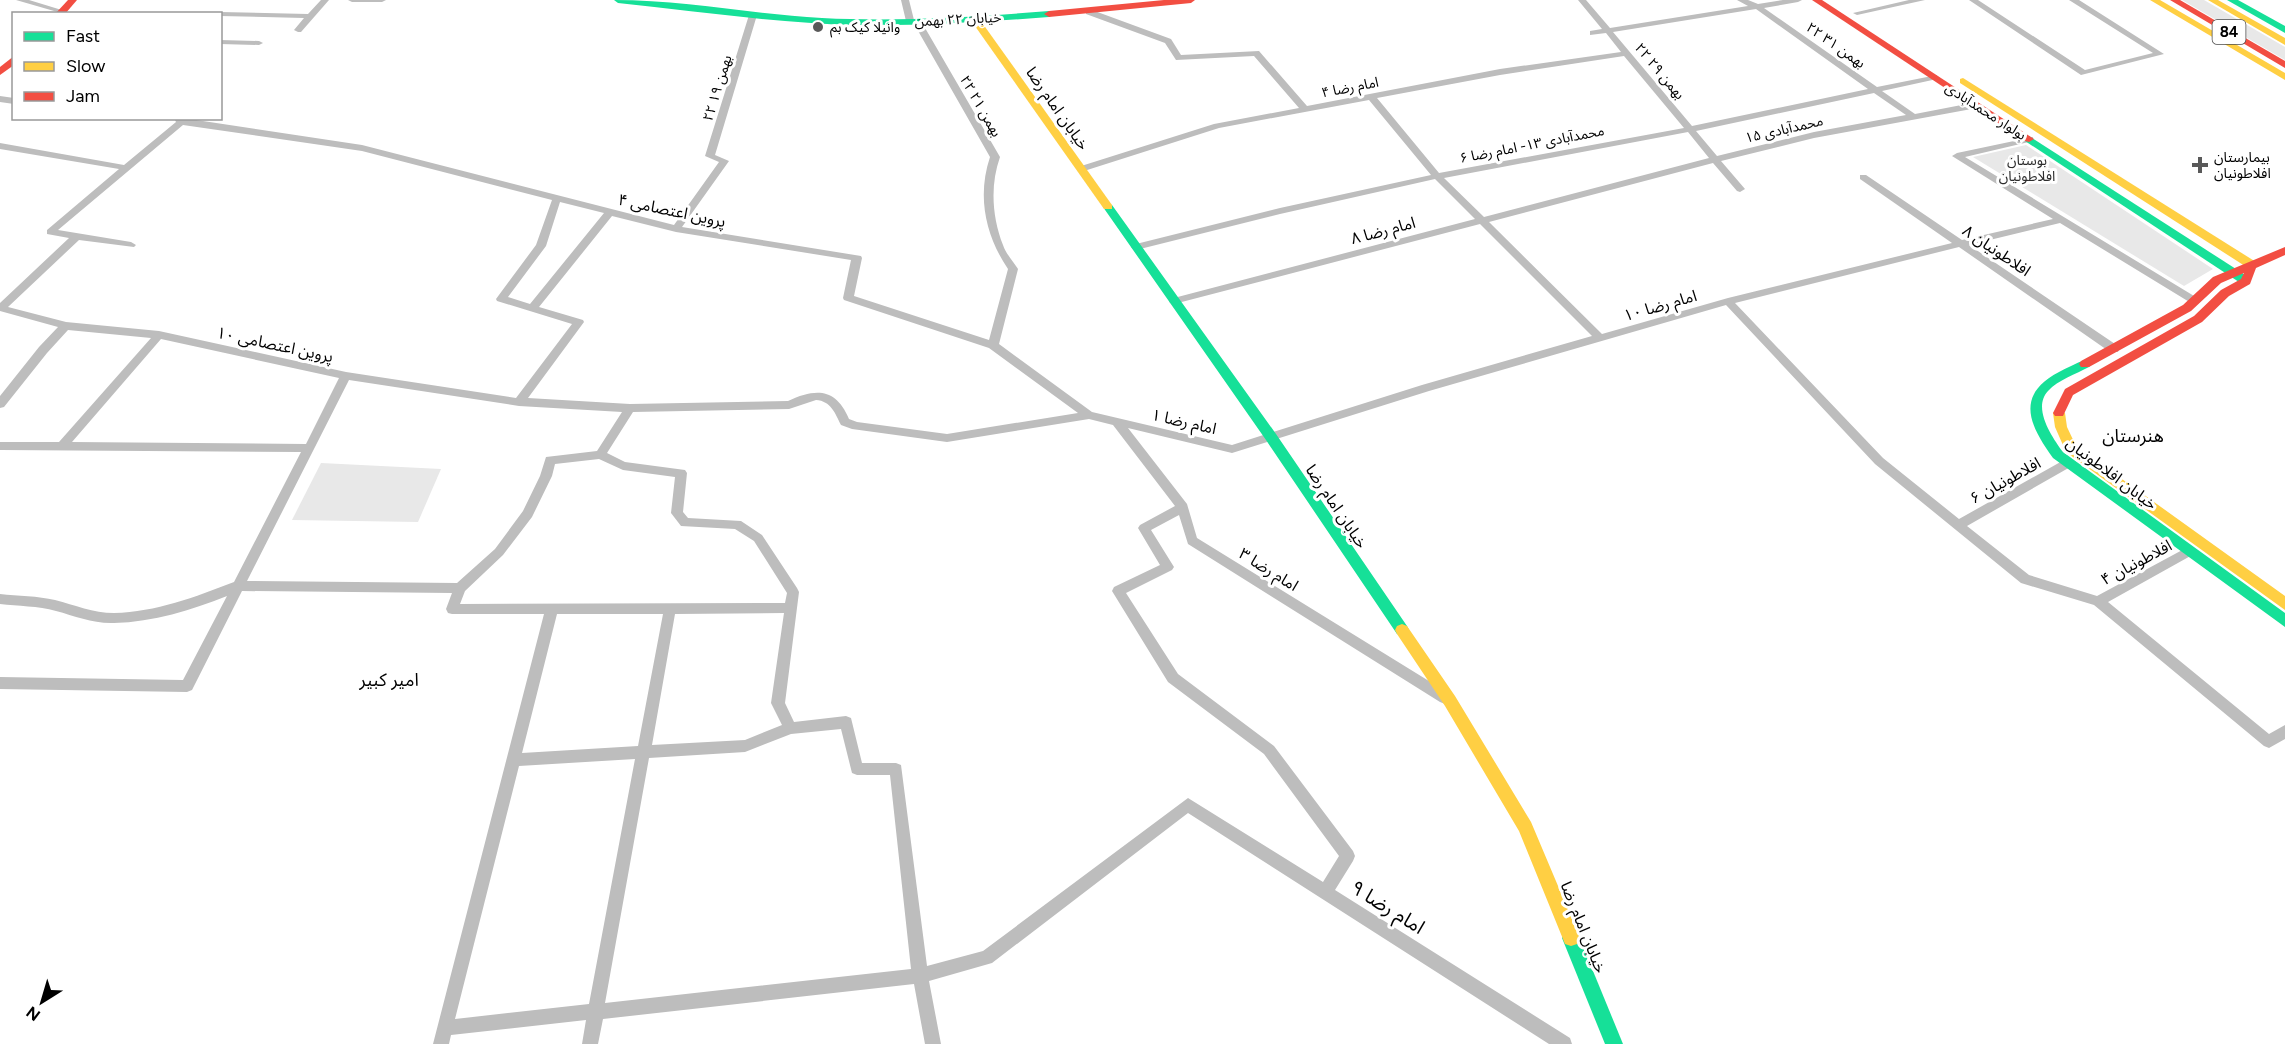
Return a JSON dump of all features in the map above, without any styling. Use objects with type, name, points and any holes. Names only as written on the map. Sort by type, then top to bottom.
[{"type":"main road","points":[[60,12],[73,0]]},
{"type":"main road","name":"خیابان ۲۲ بهمن","points":[[618,0],[753,15],[852,22],[975,19],[1089,12],[1191,0]]},
{"type":"main road","points":[[1074,0],[1089,12]]},
{"type":"main road","name":"بولوار محمدآبادی","points":[[1816,0],[2246,281]]},
{"type":"main road","name":"بولوار محمدآبادی","points":[[1836,0],[2252,265]]},
{"type":"main road","points":[[2154,0],[2285,77]]},
{"type":"main road","name":"84","points":[[2174,0],[2285,65]]},
{"type":"main road","name":"84","points":[[2212,0],[2285,42]]},
{"type":"main road","points":[[2231,0],[2285,30]]},
{"type":"main road","name":"خیابان امام رضا","points":[[975,19],[1271,437],[1450,701],[1525,827],[1614,1044]]},
{"type":"main road","points":[[0,72],[12,61]]},
{"type":"main road","points":[[2057,158],[2075,153]]},
{"type":"main road","name":"خیابان افلاطونیان","points":[[2285,251],[2217,280],[2187,308],[2042,388],[2036,410],[2040,427],[2050,446],[2068,463],[2285,621]]},
{"type":"main road","points":[[2246,281],[2252,265]]},
{"type":"main road","name":"خیابان افلاطونیان","points":[[2246,281],[2225,293],[2198,319],[2069,392],[2059,409],[2059,424],[2071,449],[2285,604]]},
{"type":"street","points":[[20,0],[60,12]]},
{"type":"street","points":[[298,30],[325,0]]},
{"type":"street","points":[[352,0],[382,0]]},
{"type":"street","name":"۲۲ بهمن ۲۱","points":[[905,0],[914,21],[995,158],[989,183],[993,223],[999,246],[1013,269],[993,345]]},
{"type":"street","name":"۲۲ بهمن ۲۹","points":[[1582,0],[1740,189]]},
{"type":"street","name":"۲۲ بهمن ۳۱","points":[[1741,0],[1758,7],[1914,117]]},
{"type":"street","points":[[1593,33],[1798,0]]},
{"type":"street","points":[[1857,13],[1921,0]]},
{"type":"street","points":[[1973,0],[2084,73],[2160,54],[2073,0]]},
{"type":"street","points":[[1089,12],[1168,41],[1179,58],[1256,53],[1305,109]]},
{"type":"street","points":[[222,14],[311,16]]},
{"type":"street","name":"۲۲ بهمن ۱۹","points":[[676,229],[723,161],[710,156],[753,15]]},
{"type":"street","points":[[222,42],[259,43]]},
{"type":"street","name":"امام رضا ۴","points":[[1081,169],[1217,126],[1500,72],[1628,54]]},
{"type":"street","name":"محمدآبادی ۱۳- امام رضا ۶","points":[[1136,247],[1280,211],[1437,176],[1690,129],[1934,77]]},
{"type":"street","points":[[1372,97],[1437,176],[1600,338]]},
{"type":"street","name":"محمدآبادی ۱۵","points":[[1600,188],[1814,135],[1977,105]]},
{"type":"street","points":[[131,245],[50,232],[180,120]]},
{"type":"street","name":"پروین اعتصامی ۴","points":[[180,120],[362,148],[676,229],[857,258],[848,298],[993,345],[1089,415]]},
{"type":"street","points":[[2030,139],[1957,156],[2195,301]]},
{"type":"street","points":[[0,146],[127,168]]},
{"type":"street","name":"افلاطونیان ۸","points":[[1863,177],[2114,349]]},
{"type":"street","name":"امام رضا ۸","points":[[1174,301],[1600,188]]},
{"type":"street","points":[[519,402],[579,322],[501,299],[541,246],[557,198]]},
{"type":"street","points":[[532,308],[610,212]]},
{"type":"street","name":"امام رضا ۱۰","points":[[1271,437],[1426,388],[1728,301],[2061,220]]},
{"type":"street","points":[[0,308],[76,237]]},
{"type":"street","points":[[1728,301],[1879,461],[2025,579],[2098,601],[2269,742],[2285,731]]},
{"type":"street","name":"پروین اعتصامی ۱۰","points":[[0,308],[66,326],[159,336],[346,376],[187,686],[7,683]]},
{"type":"street","points":[[0,404],[66,326]]},
{"type":"street","points":[[61,447],[159,336]]},
{"type":"street","points":[[346,376],[519,402],[630,408],[789,405],[804,397],[818,396],[831,399],[840,406],[845,422],[856,426],[947,438],[1089,415]]},
{"type":"street","points":[[600,455],[630,408]]},
{"type":"street","name":"امام رضا ۱","points":[[1089,415],[1232,449],[1271,437]]},
{"type":"street","name":"امام رضا ۳","points":[[1118,422],[1183,507],[1192,541],[1450,701]]},
{"type":"street","points":[[0,446],[309,448]]},
{"type":"street","points":[[789,728],[778,703],[791,608],[793,592],[758,538],[737,524],[685,523],[677,513],[681,473],[623,466],[600,455],[550,460],[546,476],[528,514],[499,552],[460,588],[452,609],[791,608]]},
{"type":"street","name":"افلاطونیان ۶","points":[[1958,525],[2068,463]]},
{"type":"street","points":[[1183,507],[1144,528],[1168,567],[1118,591],[1173,678],[1269,750],[1348,856],[1325,892]]},
{"type":"street","name":"افلاطونیان ۴","points":[[2098,601],[2190,552]]},
{"type":"street","points":[[0,599],[54,605],[81,614],[113,618],[150,614],[189,605],[238,586],[460,588]]},
{"type":"street","points":[[591,1044],[670,608]]},
{"type":"street","points":[[552,609],[443,1036],[596,1012],[920,976]]},
{"type":"street","points":[[0,690],[7,683]]},
{"type":"street","points":[[513,760],[745,746],[789,728],[846,722],[857,769],[896,769],[920,976],[933,1044]]},
{"type":"street","name":"امام رضا ۹","points":[[920,976],[987,958],[1188,805],[1564,1044]]},
{"type":"green space","points":[[2182,0],[2204,0],[2285,47],[2285,60]]},
{"type":"green space","name":"بوستان افلاطونیان","points":[[2026,145],[2213,269],[2184,286],[1973,157]]},
{"type":"green space","points":[[321,463],[441,469],[418,522],[292,520]]},
{"type":"traffic: fast","points":[[618,0],[765,16],[853,22],[902,22],[1049,14]]},
{"type":"traffic: fast","points":[[2231,0],[2285,30]]},
{"type":"traffic: fast","points":[[2029,139],[2246,281]]},
{"type":"traffic: fast","points":[[1108,207],[1271,437],[1402,630]]},
{"type":"traffic: fast","points":[[2085,364],[2048,384],[2038,394],[2036,412],[2039,422],[2058,455],[2285,621]]},
{"type":"traffic: fast","points":[[1571,938],[1614,1044]]},
{"type":"traffic: slow","points":[[2154,0],[2285,77]]},
{"type":"traffic: slow","points":[[2212,0],[2285,42]]},
{"type":"traffic: slow","points":[[975,19],[1108,207]]},
{"type":"traffic: slow","points":[[1963,81],[2252,265]]},
{"type":"traffic: slow","points":[[2059,413],[2061,427],[2071,449],[2285,604]]},
{"type":"traffic: slow","points":[[1402,630],[1450,701],[1525,827],[1571,938]]},
{"type":"traffic: jam","points":[[61,12],[73,0]]},
{"type":"traffic: jam","points":[[1049,14],[1191,0]]},
{"type":"traffic: jam","points":[[1816,0],[2029,139]]},
{"type":"traffic: jam","points":[[2174,0],[2285,65]]},
{"type":"traffic: jam","points":[[0,72],[12,61]]},
{"type":"traffic: jam","points":[[2085,364],[2187,308],[2217,280],[2285,251]]},
{"type":"traffic: jam","points":[[2059,413],[2069,392],[2198,319],[2225,293],[2246,281],[2251,269]]},
{"type":"place","name":"وانیلا کیک بم","points":[[818,27]]},
{"type":"place","name":"بیمارستان افلاطونیان","points":[[2200,165]]},
{"type":"district","name":"هنرستان","points":[[2133,436]]},
{"type":"district","name":"امیر کبیر","points":[[389,680]]}]
